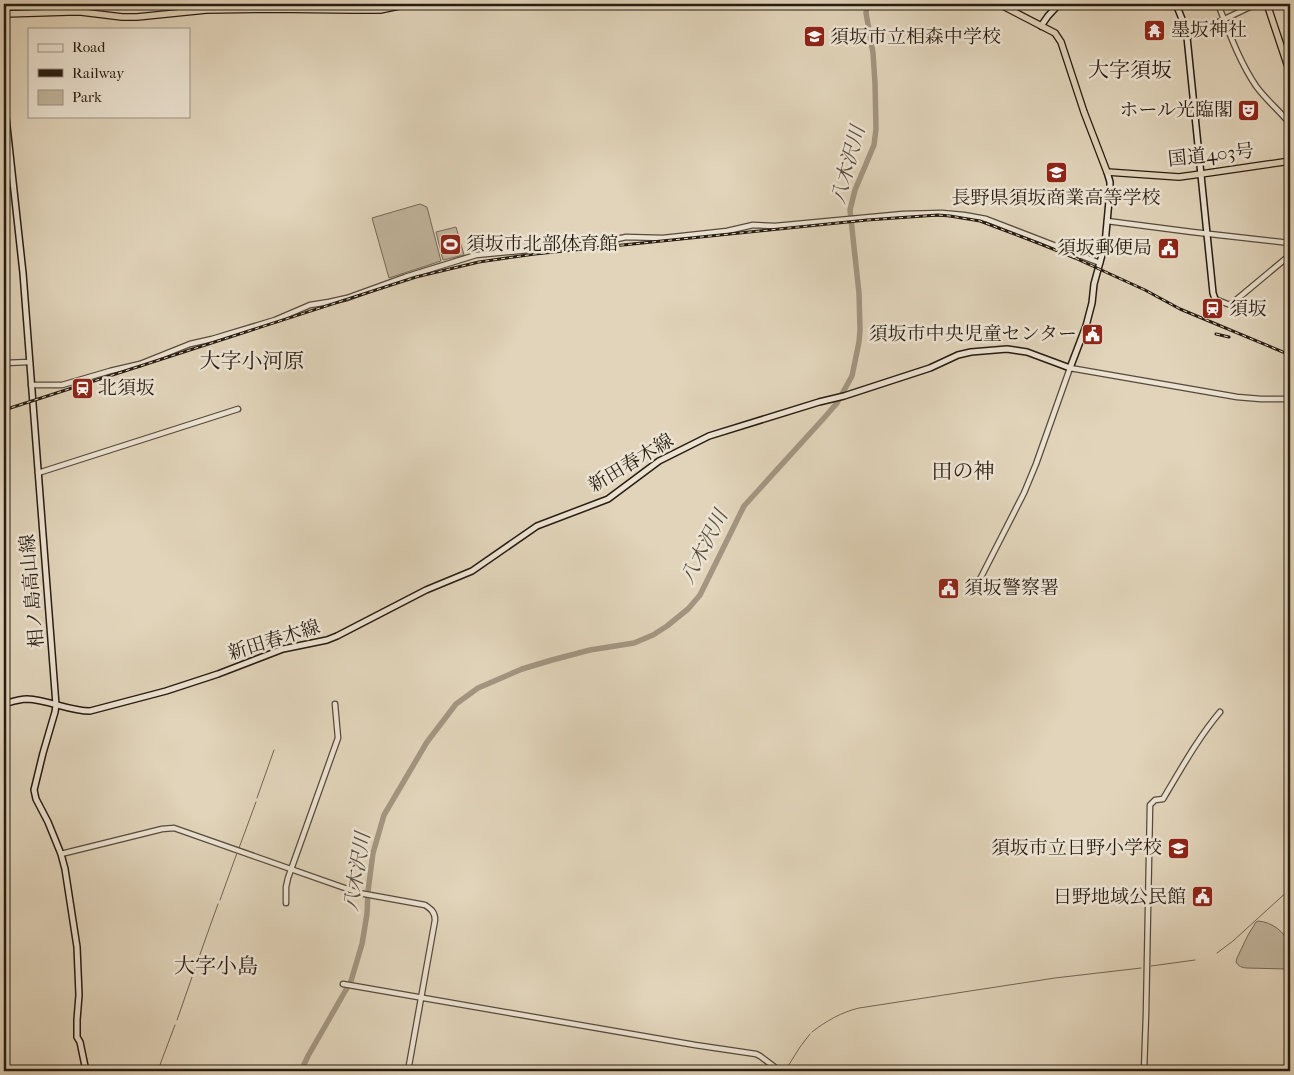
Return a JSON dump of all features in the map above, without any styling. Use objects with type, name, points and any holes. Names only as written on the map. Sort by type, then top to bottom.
[{"type":"highway","points":[[4,14],[81,12],[137,17],[206,10],[380,10],[409,4]]},
{"type":"highway","points":[[999,4],[1055,33],[1061,42],[1084,112],[1107,172]]},
{"type":"highway","points":[[1267,4],[1290,73]]},
{"type":"highway","name":"国道403号","points":[[1107,172],[1178,177],[1290,161]]},
{"type":"main road","points":[[1041,26],[1059,4]]},
{"type":"main road","points":[[1176,4],[1186,29],[1206,234],[1215,300]]},
{"type":"main road","name":"相ノ島高山線","points":[[4,99],[21,252],[56,705],[34,790],[36,799],[61,854],[65,870],[77,947],[79,995],[77,1037],[80,1042],[86,1071]]},
{"type":"main road","points":[[1070,368],[1086,326],[1092,303],[1094,284],[1105,244],[1110,190],[1107,172]]},
{"type":"main road","name":"新田春木線","points":[[4,704],[36,700],[85,711],[95,710],[166,691],[218,674],[283,649],[327,640],[426,590],[472,571],[537,526],[608,499],[659,461],[697,441],[730,429],[844,396],[930,368],[958,355],[984,350],[1007,349],[1027,352],[1070,368]]},
{"type":"street","points":[[1218,4],[1238,53],[1249,74],[1262,93],[1290,124]]},
{"type":"street","points":[[1187,37],[1256,4]]},
{"type":"street","points":[[31,385],[62,385],[140,364],[190,344],[275,320],[310,305],[347,298],[405,277],[476,255],[595,244],[626,237],[663,238],[727,231],[753,225],[774,226],[923,212],[964,215],[986,220],[1100,263]]},
{"type":"street","points":[[1108,221],[1290,243]]},
{"type":"street","points":[[1215,300],[1230,305],[1290,255]]},
{"type":"street","points":[[4,363],[30,362]]},
{"type":"street","points":[[978,583],[1024,493],[1070,368],[1236,396],[1262,399],[1290,399]]},
{"type":"street","points":[[38,472],[238,409]]},
{"type":"street","points":[[286,903],[286,887],[291,868],[338,738],[335,704]]},
{"type":"street","points":[[1144,1071],[1150,805],[1155,800],[1163,798],[1196,745],[1220,712]]},
{"type":"street","points":[[61,854],[146,832],[174,828],[359,893],[425,905],[432,909],[435,916],[408,1071]]},
{"type":"street","points":[[343,984],[756,1054],[780,1071]]},
{"type":"green space","points":[[420,204],[427,207],[441,261],[389,278],[372,218]]},
{"type":"green space","name":"須坂市北部体育館","points":[[456,227],[464,255],[443,260],[436,232]]},
{"type":"green space","points":[[1258,921],[1268,923],[1285,936],[1289,946],[1287,969],[1245,968],[1236,962],[1248,935]]},
{"type":"waterway","name":"八木沢川","points":[[301,1071],[351,981],[362,944],[373,853],[384,815],[427,742],[456,704],[478,688],[522,669],[590,650],[634,643],[653,635],[688,609],[700,595],[744,506],[837,403],[852,376],[860,330],[859,293],[850,210],[855,190],[874,145],[876,129],[873,53],[866,13],[867,4]]},
{"type":"waterway","points":[[257,798],[274,750]]},
{"type":"waterway","points":[[239,848],[256,802]]},
{"type":"waterway","points":[[220,900],[237,853]]},
{"type":"waterway","points":[[1217,953],[1233,941],[1290,889]]},
{"type":"waterway","points":[[199,957],[218,904]]},
{"type":"waterway","points":[[177,1020],[198,960]]},
{"type":"waterway","points":[[1151,966],[1195,960]]},
{"type":"waterway","points":[[812,1032],[834,1017],[859,1008],[1055,978],[1141,968]]},
{"type":"waterway","points":[[158,1070],[175,1025]]},
{"type":"waterway","points":[[785,1071],[810,1034]]},
{"type":"railway","points":[[4,410],[416,277],[479,262],[535,254],[867,220],[938,215],[980,221],[1038,243],[1145,290],[1180,309],[1290,355]]},
{"type":"railway","points":[[1216,334],[1229,337]]},
{"type":"place","name":"墨坂神社","points":[[1155,30]]},
{"type":"place","name":"須坂市立相森中学校","points":[[814,37]]},
{"type":"place","name":"ホール光臨閣","points":[[1249,110]]},
{"type":"place","name":"長野県須坂商業高等学校","points":[[1056,172]]},
{"type":"place","name":"須坂市北部体育館","points":[[450,244]]},
{"type":"place","name":"須坂郵便局","points":[[1168,248]]},
{"type":"place","name":"須坂","points":[[1213,309]]},
{"type":"place","name":"須坂市中央児童センター","points":[[1093,334]]},
{"type":"place","name":"北須坂","points":[[82,388]]},
{"type":"place","name":"須坂警察署","points":[[948,588]]},
{"type":"place","name":"須坂市立日野小学校","points":[[1178,848]]},
{"type":"place","name":"日野地域公民館","points":[[1202,897]]},
{"type":"district","name":"大字須坂","points":[[1130,70]]},
{"type":"district","name":"大字小河原","points":[[252,361]]},
{"type":"district","name":"田の神","points":[[963,471]]},
{"type":"district","name":"大字小島","points":[[216,966]]}]
